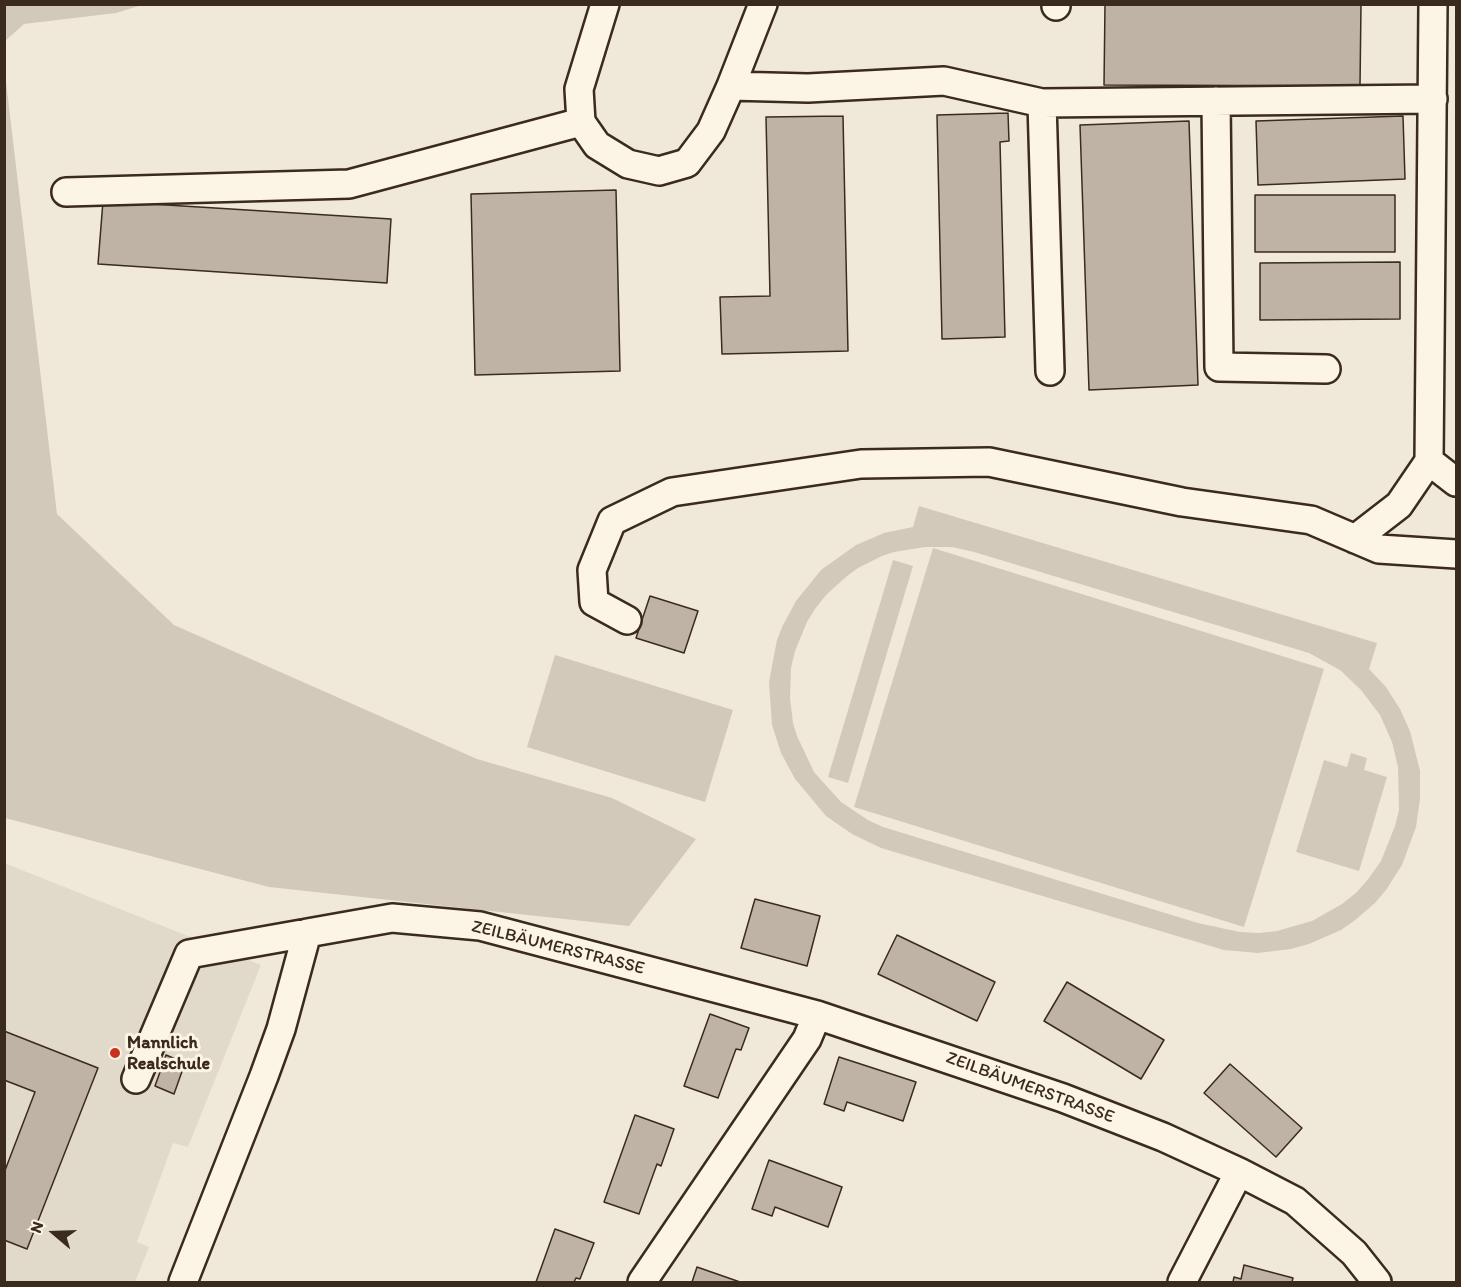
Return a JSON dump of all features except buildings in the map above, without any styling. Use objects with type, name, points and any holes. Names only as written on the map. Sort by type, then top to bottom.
[{"type":"street","points":[[605,4],[579,89],[581,122],[597,145],[604,150],[628,164],[659,171],[687,163],[711,131],[763,4]]},
{"type":"street","points":[[1355,539],[1399,506],[1429,461],[1432,4]]},
{"type":"street","points":[[731,86],[808,88],[944,81],[1042,103],[1433,99]]},
{"type":"street","points":[[1216,101],[1219,367],[1326,369]]},
{"type":"street","points":[[1042,103],[1050,371]]},
{"type":"street","points":[[66,192],[350,184],[581,122]]},
{"type":"street","points":[[1429,461],[1456,482]]},
{"type":"street","points":[[627,620],[594,602],[592,570],[612,521],[672,492],[861,464],[989,462],[1182,502],[1311,520],[1380,549],[1456,554]]},
{"type":"street","name":"ZEILBÄUMERSTRASSE","points":[[136,1079],[189,954],[392,918],[480,926],[817,1015],[1063,1098],[1163,1137],[1295,1201],[1354,1253],[1377,1282]]},
{"type":"street","points":[[183,1282],[274,1048],[307,933]]},
{"type":"street","points":[[642,1282],[807,1039],[817,1015]]},
{"type":"street","points":[[1182,1282],[1239,1172]]},
{"type":"shaded area","points":[[5,4],[142,5],[116,13],[24,24],[5,41]]},
{"type":"shaded area","points":[[5,73],[57,514],[174,625],[477,759],[612,798],[696,839],[629,926],[269,887],[5,818]]},
{"type":"shaded area","points":[[919,506],[1377,643],[1369,669],[1386,687],[1400,709],[1410,731],[1420,771],[1420,799],[1416,827],[1402,865],[1386,890],[1354,921],[1341,930],[1309,944],[1258,953],[1224,950],[881,848],[852,834],[826,816],[795,779],[781,753],[772,725],[769,682],[777,640],[796,601],[821,570],[856,545],[884,533],[913,527]],"holes":[[[925,547],[952,547],[1309,653],[1340,670],[1361,690],[1380,715],[1392,742],[1398,767],[1399,810],[1395,826],[1381,861],[1369,878],[1342,904],[1312,921],[1277,931],[1240,932],[1198,923],[883,827],[841,802],[814,772],[793,723],[790,698],[791,668],[795,651],[807,622],[826,595],[858,568],[894,552]]]},
{"type":"shaded area","points":[[933,548],[1324,669],[1244,927],[854,807]]},
{"type":"shaded area","points":[[893,560],[913,566],[848,783],[828,777]]},
{"type":"shaded area","points":[[555,655],[733,710],[705,802],[527,747]]},
{"type":"shaded area","points":[[1351,753],[1367,758],[1364,770],[1387,777],[1359,871],[1296,852],[1324,760],[1347,767]]},
{"type":"shaded area","name":"Mannlich Realschule","points":[[4,863],[261,965],[188,1147],[173,1143],[137,1242],[149,1247],[135,1282],[5,1282]]},
{"type":"place","name":"Mannlich Realschule","points":[[115,1053]]}]
